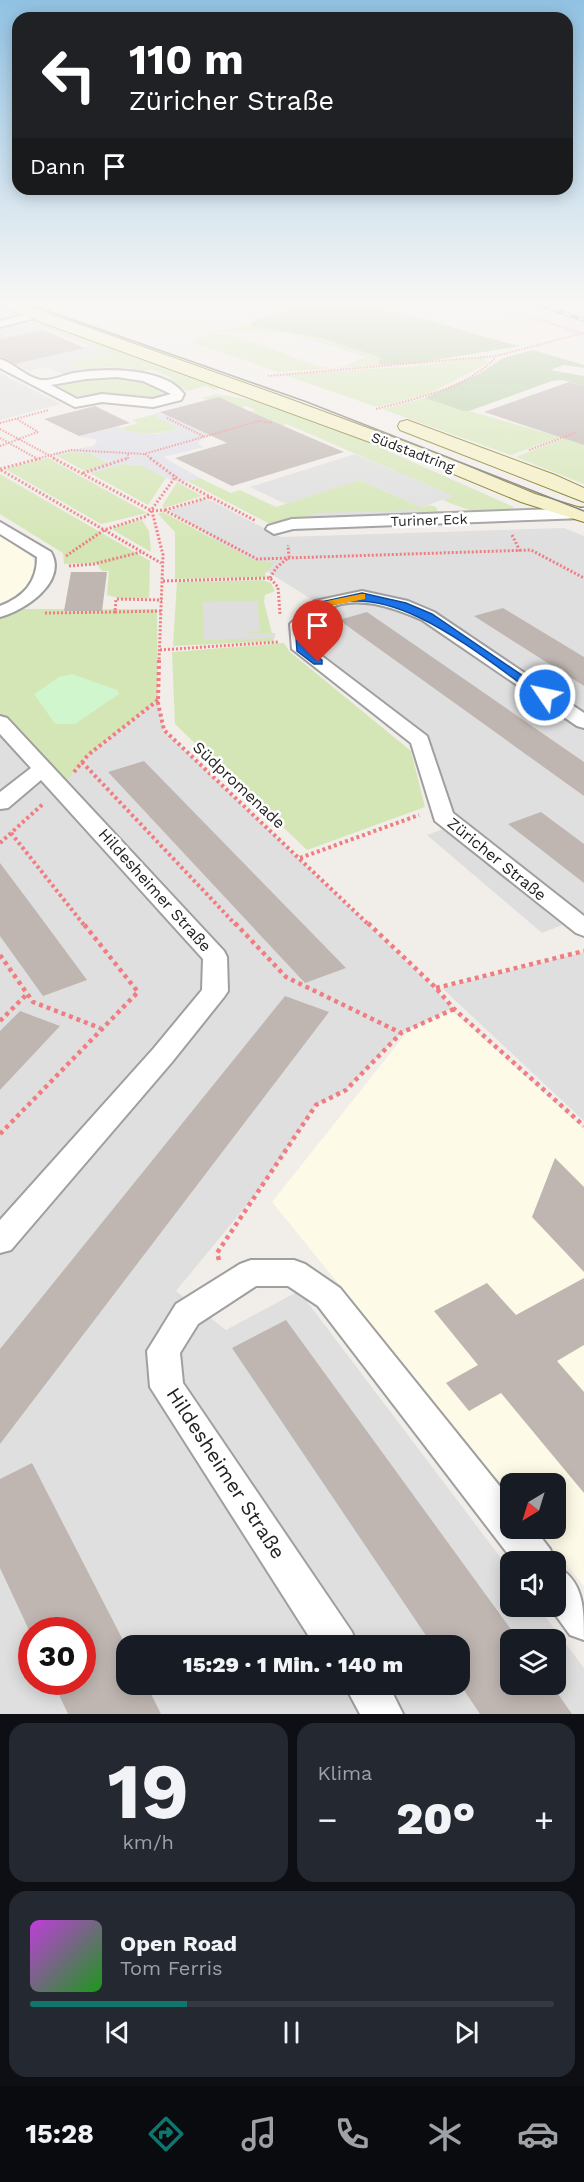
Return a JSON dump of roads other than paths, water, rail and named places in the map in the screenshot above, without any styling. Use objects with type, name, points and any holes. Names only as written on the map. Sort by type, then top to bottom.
[{"type":"street","points":[[40,384],[44,383]]},
{"type":"street","points":[[40,384],[75,403],[102,398],[153,403],[178,394],[158,383]]},
{"type":"street","name":"Südstadtring","points":[[227,383],[412,451],[528,498],[583,510]]},
{"type":"street","name":"Südstadtring","points":[[383,415],[500,460],[583,510]]},
{"type":"street","name":"Turiner Eck","points":[[274,530],[292,524],[583,510]]},
{"type":"street","points":[[0,527],[45,555],[47,570],[34,594],[0,612]]},
{"type":"street","name":"Züricher Straße","points":[[584,722],[428,616],[402,605],[362,596],[321,605],[299,624],[297,645],[420,740],[443,816],[584,928]]},
{"type":"street","name":"Hildesheimer Straße","points":[[0,722],[42,770],[62,787],[215,957],[215,991],[163,1055],[0,1241]]},
{"type":"street","points":[[0,803],[42,770]]},
{"type":"street","name":"Hildesheimer Straße","points":[[331,1635],[167,1387],[163,1351],[187,1314],[226,1287],[250,1274],[294,1273],[329,1297],[500,1514]]},
{"type":"street","name":"Hildesheimer Straße","points":[[519,1539],[529,1551]]},
{"type":"street","points":[[566,1598],[584,1621]]},
{"type":"street","points":[[371,1695],[383,1714]]},
{"type":"tram line","points":[[253,383],[584,511]]}]
